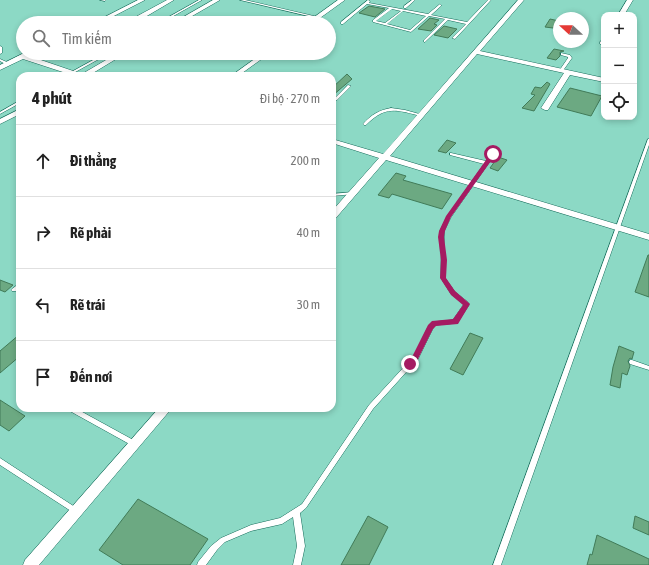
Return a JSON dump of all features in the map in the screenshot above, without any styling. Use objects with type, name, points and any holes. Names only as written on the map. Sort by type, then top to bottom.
[{"type":"street","points":[[102,16],[133,0]]},
{"type":"street","points":[[110,16],[142,0]]},
{"type":"street","points":[[143,16],[171,0]]},
{"type":"street","points":[[188,16],[217,0]]},
{"type":"street","points":[[318,16],[342,0]]},
{"type":"street","points":[[336,212],[521,0]]},
{"type":"street","points":[[623,12],[630,0]]},
{"type":"street","points":[[476,52],[601,79]]},
{"type":"street","points":[[0,68],[18,60]]},
{"type":"street","points":[[36,60],[64,72]]},
{"type":"street","points":[[90,72],[111,60]]},
{"type":"street","points":[[240,72],[257,60]]},
{"type":"street","points":[[545,108],[564,72]]},
{"type":"street","points":[[0,122],[16,113]]},
{"type":"street","points":[[336,142],[649,237]]},
{"type":"street","points":[[30,565],[163,412]]},
{"type":"lane","points":[[101,0],[106,0]]},
{"type":"lane","points":[[172,16],[201,0]]},
{"type":"lane","points":[[242,0],[313,16]]},
{"type":"lane","points":[[385,24],[414,0]]},
{"type":"lane","points":[[454,38],[490,0]]},
{"type":"lane","points":[[369,1],[391,8],[404,9]]},
{"type":"lane","points":[[369,1],[469,22]]},
{"type":"lane","points":[[342,23],[369,1]]},
{"type":"lane","points":[[391,8],[374,21],[411,31],[440,5]]},
{"type":"lane","points":[[430,14],[447,19],[469,22]]},
{"type":"lane","points":[[425,41],[447,19]]},
{"type":"lane","points":[[0,48],[0,53]]},
{"type":"lane","points":[[562,54],[570,57],[564,72]]},
{"type":"lane","points":[[0,60],[8,64]]},
{"type":"lane","points":[[73,72],[95,60]]},
{"type":"lane","points":[[336,99],[349,86]]},
{"type":"lane","points":[[0,113],[16,104]]},
{"type":"lane","points":[[366,124],[378,112],[393,109],[421,115]]},
{"type":"lane","points":[[497,565],[619,227],[648,152],[649,140]]},
{"type":"lane","points":[[451,154],[486,164]]},
{"type":"lane","points":[[201,565],[214,548],[223,540],[251,528],[282,521],[304,506],[371,407],[416,357],[434,323],[455,322],[467,304],[453,293],[443,278],[442,231],[448,217],[493,154]]},
{"type":"lane","points":[[336,194],[354,192]]},
{"type":"lane","points":[[632,362],[649,368]]},
{"type":"lane","points":[[77,412],[135,444]]},
{"type":"lane","points":[[0,461],[76,512]]},
{"type":"lane","points":[[296,512],[301,546],[297,565]]},
{"type":"building","points":[[369,6],[385,9],[375,17],[359,13]]},
{"type":"building","points":[[430,18],[439,20],[434,24],[437,25],[431,31],[418,29]]},
{"type":"building","points":[[550,19],[553,20],[553,28],[545,27]]},
{"type":"building","points":[[444,26],[457,29],[448,38],[434,35]]},
{"type":"building","points":[[554,49],[564,51],[560,52],[560,56],[556,60],[547,58]]},
{"type":"building","points":[[347,74],[352,79],[336,93],[336,84]]},
{"type":"building","points":[[547,82],[550,84],[534,111],[522,108],[535,95],[531,94],[535,87],[541,88]]},
{"type":"building","points":[[570,88],[601,96],[591,116],[557,107]]},
{"type":"building","points":[[447,140],[456,143],[446,153],[438,151]]},
{"type":"building","points":[[498,157],[507,160],[498,171],[490,168]]},
{"type":"building","points":[[396,173],[406,176],[403,180],[452,194],[442,209],[392,194],[389,198],[378,195]]},
{"type":"building","points":[[649,255],[649,297],[635,292]]},
{"type":"building","points":[[0,280],[13,285],[5,292],[0,290]]},
{"type":"building","points":[[470,333],[483,338],[463,375],[450,369]]},
{"type":"building","points":[[16,337],[16,359],[0,373],[0,351]]},
{"type":"building","points":[[619,346],[634,352],[632,359],[630,358],[628,361],[630,366],[627,375],[622,373],[620,388],[610,385]]},
{"type":"building","points":[[0,400],[16,410],[16,412],[25,416],[9,431],[0,425]]},
{"type":"building","points":[[138,499],[208,539],[190,565],[123,565],[99,550]]},
{"type":"building","points":[[368,516],[388,527],[369,565],[341,565]]},
{"type":"building","points":[[635,516],[649,522],[649,535],[633,528]]},
{"type":"building","points":[[597,535],[649,559],[649,565],[587,565],[590,554],[592,555]]},
{"type":"route","points":[[410,364],[416,357],[434,323],[455,322],[467,304],[453,293],[443,278],[444,260],[441,237],[442,231],[448,217],[493,154]]}]
